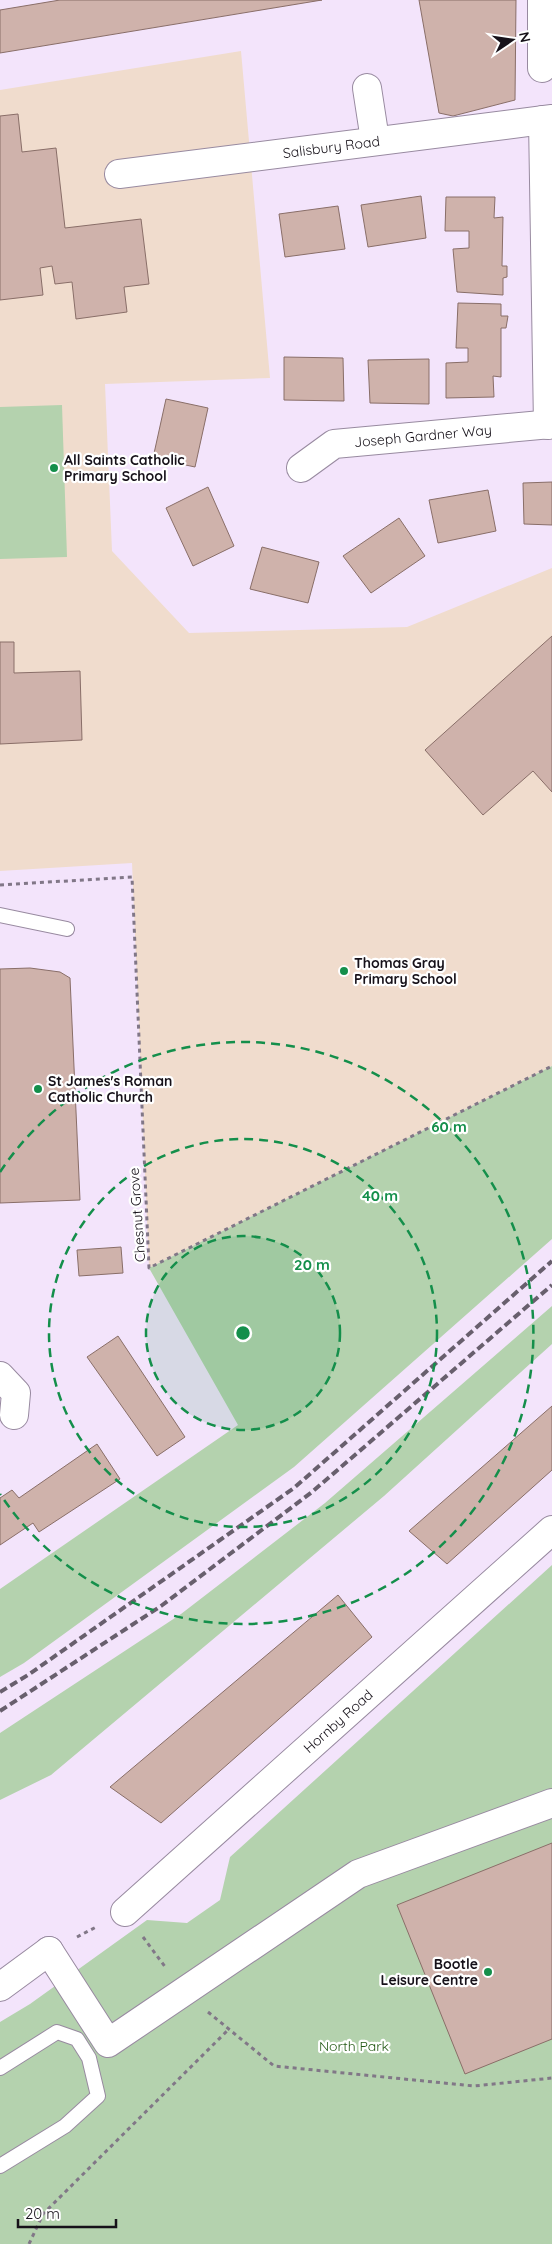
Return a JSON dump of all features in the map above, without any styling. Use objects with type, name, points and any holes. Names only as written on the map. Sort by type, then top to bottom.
[{"type":"street","points":[[542,0],[542,68]]},
{"type":"street","points":[[367,88],[375,140]]},
{"type":"street","points":[[547,120],[550,424]]},
{"type":"street","name":"Salisbury Road","points":[[119,174],[375,140],[547,120]]},
{"type":"street","name":"Joseph Gardner Way","points":[[301,468],[334,444],[550,424]]},
{"type":"street","points":[[0,1376],[16,1393],[14,1415]]},
{"type":"street","name":"Hornby Road","points":[[125,1912],[552,1530]]},
{"type":"street","points":[[0,1987],[49,1951],[108,2043],[358,1874],[552,1803]]},
{"type":"lane","points":[[0,915],[67,929]]},
{"type":"lane","points":[[0,2068],[57,2032],[77,2039],[90,2058],[98,2096],[65,2126],[0,2166]]},
{"type":"path","name":"Chesnut Grove","points":[[0,885],[132,877],[149,1268],[552,1066]]},
{"type":"path","points":[[49,1951],[125,1912],[184,1992],[274,2066],[474,2086],[552,2078]]},
{"type":"path","points":[[29,2244],[43,2214],[229,2029]]},
{"type":"shaded area","name":"Thomas Gray Primary School","points":[[241,51],[270,378],[105,384],[112,551],[189,633],[407,627],[552,568],[552,1066],[149,1268],[132,863],[0,871],[0,90]]},
{"type":"green space","points":[[62,405],[67,557],[0,559],[0,407]]},
{"type":"green space","points":[[552,1066],[552,1239],[294,1467],[24,1663],[0,1677],[0,1589],[238,1425],[149,1268]]},
{"type":"green space","points":[[552,1306],[552,1344],[384,1496],[51,1775],[0,1800],[0,1733],[181,1614],[325,1503]]},
{"type":"green space","name":"North Park","points":[[552,1565],[552,2244],[0,2244],[0,2022],[30,2004],[147,1920],[187,1923],[220,1900],[230,1857]]},
{"type":"building","points":[[60,0],[322,0],[0,53],[0,10]]},
{"type":"building","points":[[419,0],[516,0],[515,100],[453,116],[439,113]]},
{"type":"building","points":[[18,114],[22,152],[56,148],[65,228],[141,219],[149,284],[124,287],[127,312],[76,319],[72,282],[55,284],[52,266],[40,268],[43,295],[0,300],[0,116]]},
{"type":"building","points":[[421,196],[426,238],[368,247],[361,205]]},
{"type":"building","points":[[446,197],[495,197],[494,218],[503,217],[502,266],[507,266],[507,277],[503,278],[503,295],[457,292],[453,249],[469,248],[469,231],[445,231]]},
{"type":"building","points":[[338,206],[345,249],[285,257],[279,214]]},
{"type":"building","points":[[458,303],[501,304],[501,316],[508,316],[506,328],[501,328],[501,377],[493,376],[494,397],[446,398],[446,363],[468,362],[468,348],[456,348]]},
{"type":"building","points":[[284,357],[343,358],[344,401],[284,400]]},
{"type":"building","points":[[429,359],[429,404],[370,403],[368,360]]},
{"type":"building","points":[[166,399],[208,408],[195,467],[153,458]]},
{"type":"building","points":[[552,482],[552,525],[524,524],[523,483]]},
{"type":"building","points":[[208,487],[234,546],[193,566],[166,508]]},
{"type":"building","points":[[488,490],[496,531],[438,543],[429,500]]},
{"type":"building","points":[[399,518],[425,556],[371,593],[343,556]]},
{"type":"building","points":[[262,547],[319,562],[308,603],[250,589]]},
{"type":"building","points":[[552,636],[552,792],[533,771],[483,815],[425,750]]},
{"type":"building","points":[[0,642],[14,642],[14,673],[80,671],[82,740],[0,744]]},
{"type":"building","name":"St James's Roman Catholic Church","points":[[30,968],[60,972],[70,978],[80,1200],[0,1203],[0,969]]},
{"type":"building","points":[[121,1247],[123,1273],[79,1276],[77,1250]]},
{"type":"building","points":[[118,1336],[185,1437],[157,1456],[87,1357]]},
{"type":"building","points":[[552,1406],[552,1470],[447,1564],[409,1531]]},
{"type":"building","points":[[97,1444],[120,1479],[39,1532],[33,1523],[0,1545],[0,1498],[12,1490],[19,1498]]},
{"type":"building","points":[[338,1595],[372,1637],[161,1823],[110,1787]]},
{"type":"building","name":"Bootle Leisure Centre","points":[[552,1843],[552,2039],[465,2074],[397,1905]]},
{"type":"railway","points":[[0,1692],[28,1675],[294,1488],[552,1261]]},
{"type":"railway","points":[[0,1711],[161,1606],[312,1492],[552,1285]]},
{"type":"place","name":"All Saints Catholic Primary School","points":[[54,468]]},
{"type":"place","name":"Thomas Gray Primary School","points":[[344,971]]},
{"type":"place","name":"St James's Roman Catholic Church","points":[[38,1089]]},
{"type":"place","name":"Bootle Leisure Centre","points":[[488,1972]]}]
